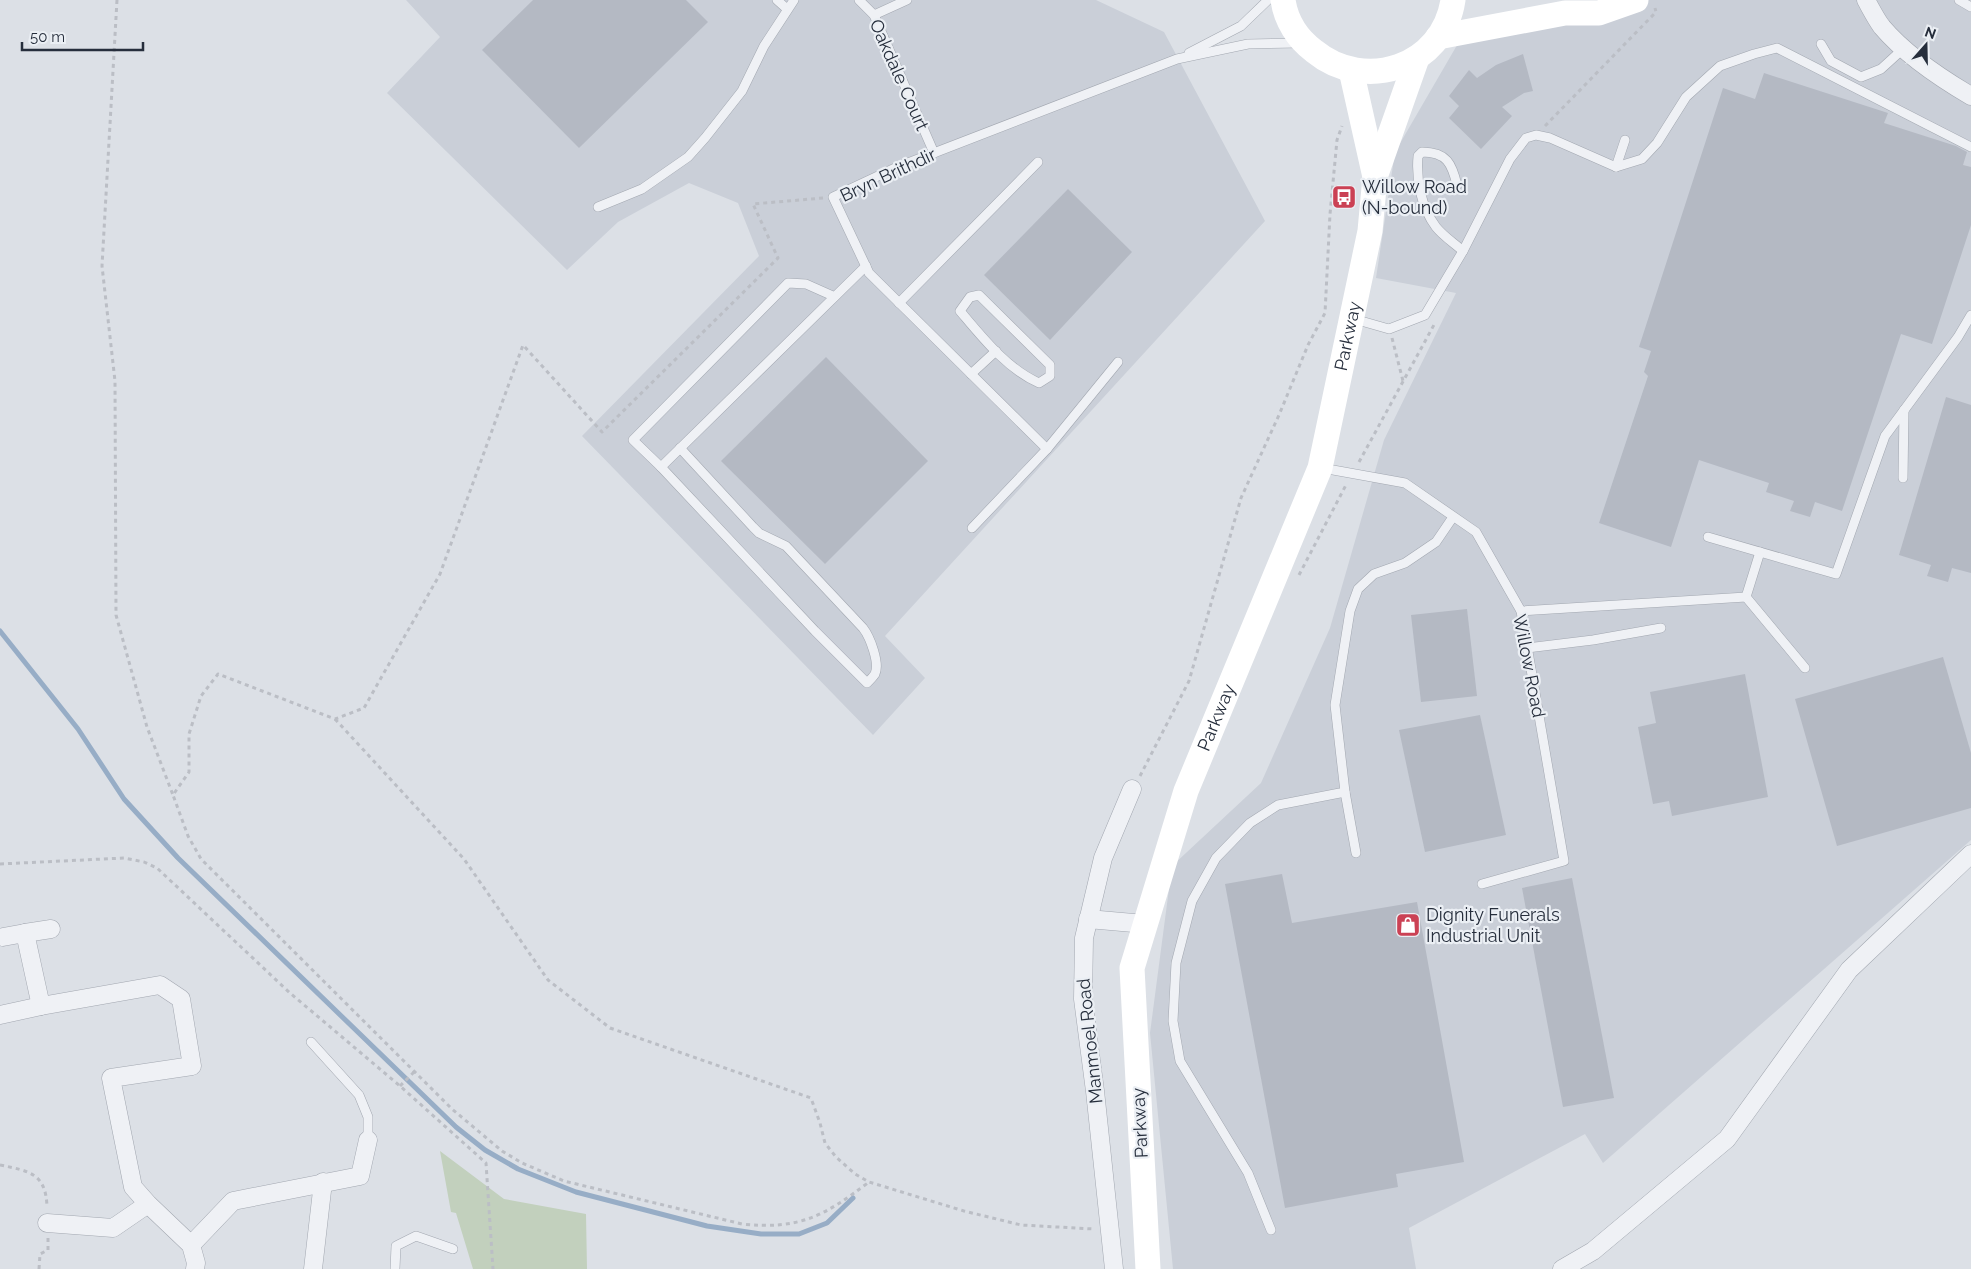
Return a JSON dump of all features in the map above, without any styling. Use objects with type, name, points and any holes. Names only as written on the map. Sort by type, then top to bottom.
[{"type":"main road","points":[[1283,0],[1292,26],[1304,43],[1325,60],[1351,70],[1374,72],[1389,69],[1416,58],[1438,37],[1451,12],[1453,0]]},
{"type":"main road","points":[[1539,0],[1565,13]]},
{"type":"main road","points":[[1438,37],[1565,13],[1599,13],[1645,3]]},
{"type":"main road","points":[[1375,177],[1416,58]]},
{"type":"main road","points":[[1351,70],[1375,177]]},
{"type":"main road","name":"Parkway","points":[[1148,1269],[1132,968],[1186,791],[1320,468],[1370,231],[1375,177]]},
{"type":"street","points":[[1866,0],[1882,26],[1904,48],[1943,80],[1971,96]]},
{"type":"street","name":"Manmoel Road","points":[[1114,1269],[1083,999],[1084,938],[1103,858],[1132,790]]},
{"type":"street","points":[[1562,1269],[1593,1251],[1727,1139],[1849,970],[1971,854]]},
{"type":"street","points":[[1088,919],[1145,924]]},
{"type":"street","points":[[1,936],[51,929]]},
{"type":"street","points":[[25,934],[41,1006]]},
{"type":"street","points":[[0,1015],[160,984],[181,1000],[192,1066],[111,1078],[133,1186],[148,1204],[191,1245],[196,1263],[195,1269]]},
{"type":"street","points":[[191,1245],[233,1201],[360,1176],[368,1140]]},
{"type":"street","points":[[313,1269],[323,1182]]},
{"type":"street","points":[[47,1223],[114,1228],[148,1204]]},
{"type":"lane","points":[[777,0],[788,9]]},
{"type":"lane","points":[[598,207],[642,189],[688,157],[710,133],[742,91],[764,46],[794,0]]},
{"type":"lane","name":"Oakdale Court","points":[[858,0],[874,15],[934,153]]},
{"type":"lane","points":[[874,15],[907,0]]},
{"type":"lane","points":[[1178,59],[1241,26],[1268,0]]},
{"type":"lane","points":[[1959,0],[1971,7]]},
{"type":"lane","name":"Bryn Brithdir","points":[[1047,449],[869,274],[833,197],[895,168],[1178,59],[1248,44],[1304,43]]},
{"type":"lane","points":[[1821,44],[1831,61],[1862,77],[1882,69],[1904,48]]},
{"type":"lane","points":[[1352,319],[1389,329],[1425,315],[1463,251],[1510,159],[1526,138],[1536,136],[1563,143],[1616,167],[1642,159],[1657,143],[1686,98],[1720,66],[1754,54],[1777,48],[1971,147]]},
{"type":"lane","points":[[1616,167],[1625,140]]},
{"type":"lane","points":[[1457,185],[1453,170],[1447,160],[1430,152],[1422,152],[1418,156],[1417,174],[1427,209],[1436,228],[1463,251]]},
{"type":"lane","points":[[899,303],[1038,162]]},
{"type":"lane","points":[[661,467],[833,296],[866,266]]},
{"type":"lane","points":[[680,448],[758,533],[786,546],[863,628],[870,638],[877,668],[867,683],[633,440],[788,282],[806,284],[833,296]]},
{"type":"lane","points":[[979,295],[1050,365],[1050,376],[1039,384],[1027,378],[996,352],[960,311],[970,297],[979,295]]},
{"type":"lane","points":[[1708,537],[1836,574],[1885,436],[1958,337],[1971,315]]},
{"type":"lane","points":[[971,374],[996,352]]},
{"type":"lane","points":[[972,528],[1047,449],[1118,362]]},
{"type":"lane","points":[[1903,478],[1904,410]]},
{"type":"lane","name":"Willow Road","points":[[1320,468],[1405,483],[1476,532],[1521,611],[1564,862],[1482,884]]},
{"type":"lane","points":[[1356,853],[1345,792],[1335,705],[1350,611],[1358,589],[1374,574],[1405,563],[1436,542],[1453,517]]},
{"type":"lane","points":[[1746,597],[1760,552]]},
{"type":"lane","points":[[1521,611],[1746,597]]},
{"type":"lane","points":[[1746,597],[1805,668]]},
{"type":"lane","points":[[1527,648],[1593,640],[1661,628]]},
{"type":"lane","points":[[1271,1230],[1248,1173],[1180,1061],[1173,1021],[1176,963],[1192,901],[1216,858],[1250,823],[1278,805],[1345,792]]},
{"type":"lane","points":[[311,1042],[359,1095],[368,1118],[368,1140]]},
{"type":"lane","points":[[395,1269],[396,1246],[416,1236],[453,1249]]},
{"type":"path","points":[[117,0],[102,266],[115,381],[116,615],[146,728],[188,836],[201,859],[452,1110],[483,1136],[522,1163],[564,1181],[636,1200],[742,1224],[764,1227],[784,1226],[821,1215],[838,1206],[869,1182]]},
{"type":"path","points":[[1536,136],[1656,12],[1645,3]]},
{"type":"path","points":[[1132,790],[1152,755],[1189,681],[1242,498],[1308,345],[1325,312],[1331,204],[1337,140],[1343,123]]},
{"type":"path","points":[[335,719],[364,708],[440,574],[523,345],[602,432],[778,258],[753,204],[833,197]]},
{"type":"path","points":[[1352,474],[1439,315]]},
{"type":"path","points":[[1389,329],[1403,381]]},
{"type":"path","points":[[173,795],[189,772],[189,734],[201,696],[218,674],[335,719],[464,859],[548,980],[610,1028],[811,1098],[826,1143],[836,1157],[855,1174],[869,1182],[964,1211],[1021,1225],[1110,1230]]},
{"type":"path","points":[[0,864],[124,858],[144,862],[156,868],[290,993],[400,1086],[486,1163],[493,1269]]},
{"type":"path","points":[[400,1086],[414,1072]]},
{"type":"shaded area","points":[[406,0],[1096,0],[1164,32],[1265,221],[885,636],[925,678],[873,735],[582,436],[759,256],[738,203],[689,183],[618,222],[567,270],[387,93],[440,37]]},
{"type":"shaded area","points":[[1614,0],[1971,0],[1971,840],[1603,1163],[1585,1134],[1409,1228],[1416,1269],[1173,1269],[1150,1033],[1172,866],[1261,783],[1330,628],[1384,440],[1456,293],[1376,278],[1395,152],[1460,40]]},
{"type":"green space","points":[[440,1151],[504,1199],[586,1214],[587,1269],[473,1269],[456,1213],[451,1212]]},
{"type":"building","points":[[533,0],[686,0],[708,22],[579,148],[482,50]]},
{"type":"building","points":[[1523,54],[1533,91],[1524,93],[1502,107],[1512,116],[1481,149],[1449,118],[1459,106],[1449,96],[1469,70],[1477,78],[1496,65]]},
{"type":"building","points":[[1764,73],[1888,113],[1884,123],[1956,146],[1967,152],[1963,165],[1971,167],[1971,225],[1932,344],[1901,334],[1842,511],[1815,502],[1810,517],[1790,511],[1794,501],[1766,492],[1769,483],[1699,460],[1671,547],[1599,523],[1648,376],[1644,372],[1651,351],[1639,347],[1723,88],[1755,99]]},
{"type":"building","points":[[1068,189],[1132,252],[1050,340],[984,275]]},
{"type":"building","points":[[826,357],[928,461],[825,564],[721,461]]},
{"type":"building","points":[[1946,397],[1971,405],[1971,573],[1952,568],[1948,582],[1927,576],[1931,565],[1899,555]]},
{"type":"building","points":[[1467,609],[1477,696],[1421,702],[1411,615]]},
{"type":"building","points":[[1943,657],[1971,753],[1971,808],[1837,846],[1795,699]]},
{"type":"building","points":[[1745,674],[1768,797],[1672,816],[1669,801],[1653,804],[1638,727],[1656,723],[1650,692]]},
{"type":"building","points":[[1480,715],[1506,835],[1425,852],[1399,730]]},
{"type":"building","points":[[1282,874],[1292,923],[1417,902],[1464,1162],[1396,1174],[1398,1187],[1285,1208],[1225,884]]},
{"type":"building","points":[[1572,878],[1614,1098],[1563,1107],[1522,888]]},
{"type":"waterway","points":[[0,631],[78,729],[124,799],[178,858],[456,1127],[485,1150],[518,1169],[576,1192],[707,1226],[761,1234],[799,1234],[827,1223],[853,1198]]},
{"type":"place","name":"Willow Road (N-bound)","points":[[1344,197]]},
{"type":"place","name":"Dignity Funerals Industrial Unit","points":[[1408,925]]}]
